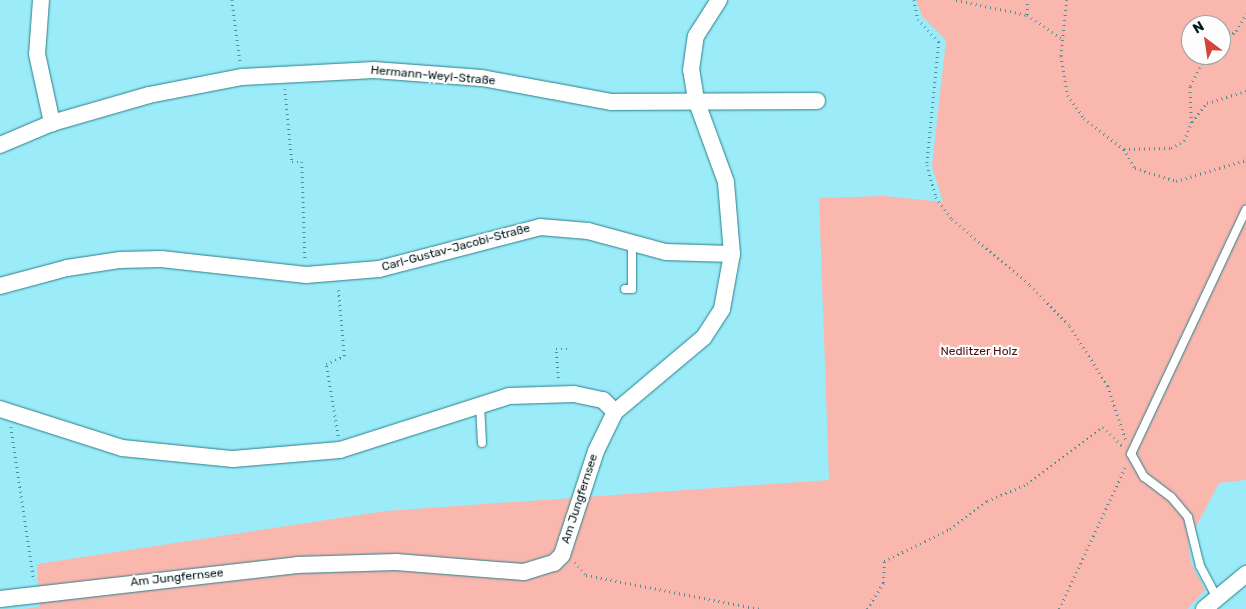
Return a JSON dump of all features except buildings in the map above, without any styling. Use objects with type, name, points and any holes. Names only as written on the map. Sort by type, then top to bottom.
[{"type":"street","points":[[41,0],[37,54],[52,123]]},
{"type":"street","name":"Am Jungfernsee","points":[[0,599],[336,563],[396,562],[524,572],[554,563],[563,550],[596,451],[615,412],[704,337],[722,309],[732,254],[726,182],[696,100],[692,54],[705,18],[719,0]]},
{"type":"street","name":"Hermann-Weyl-Straße","points":[[0,145],[52,123],[149,95],[242,78],[374,70],[482,78],[612,102],[665,105],[696,100],[817,101]]},
{"type":"street","name":"Carl-Gustav-Jacobi-Straße","points":[[0,286],[66,268],[120,260],[161,259],[306,275],[336,273],[418,261],[540,226],[588,231],[666,252],[732,254]]},
{"type":"street","points":[[4,411],[95,441],[179,457],[242,459],[340,450],[480,403],[540,392],[574,394],[603,400],[615,412]]},
{"type":"street","points":[[1204,609],[1216,596],[1246,574]]},
{"type":"lane","points":[[1216,596],[1200,566],[1188,517],[1171,497],[1144,477],[1131,454],[1246,210]]},
{"type":"lane","points":[[624,289],[632,289],[632,244]]},
{"type":"lane","points":[[480,403],[482,443]]},
{"type":"path","points":[[232,0],[242,78]]},
{"type":"path","points":[[914,0],[918,19],[939,42],[927,165],[936,197],[952,219],[1030,285],[1070,326],[1108,386],[1131,454],[1059,609]]},
{"type":"path","points":[[956,0],[1026,15],[1061,38]]},
{"type":"path","points":[[1026,15],[1027,0]]},
{"type":"path","points":[[1067,0],[1061,38],[1062,73],[1072,102],[1084,118],[1124,150],[1135,168],[1176,181],[1246,160]]},
{"type":"path","points":[[1231,35],[1236,31],[1246,14]]},
{"type":"path","points":[[1124,150],[1178,146],[1188,136],[1191,123],[1190,86],[1201,65]]},
{"type":"path","points":[[283,75],[292,162],[302,162],[306,275]]},
{"type":"path","points":[[1191,123],[1207,103],[1246,91]]},
{"type":"path","points":[[336,273],[344,356],[326,364],[340,450]]},
{"type":"path","points":[[566,379],[557,378],[556,349],[567,348]]},
{"type":"path","points":[[4,411],[35,594]]},
{"type":"path","points":[[867,609],[883,583],[884,562],[920,546],[987,501],[1034,479],[1103,427],[1131,454]]},
{"type":"path","points":[[563,550],[586,575],[760,609]]},
{"type":"green space","name":"Nedlitzer Holz","points":[[916,0],[1246,0],[1246,480],[1219,483],[1188,542],[1191,563],[1205,590],[1187,609],[23,609],[40,607],[37,564],[386,511],[829,480],[819,198],[885,196],[943,202],[932,166],[946,40],[922,16]]}]
